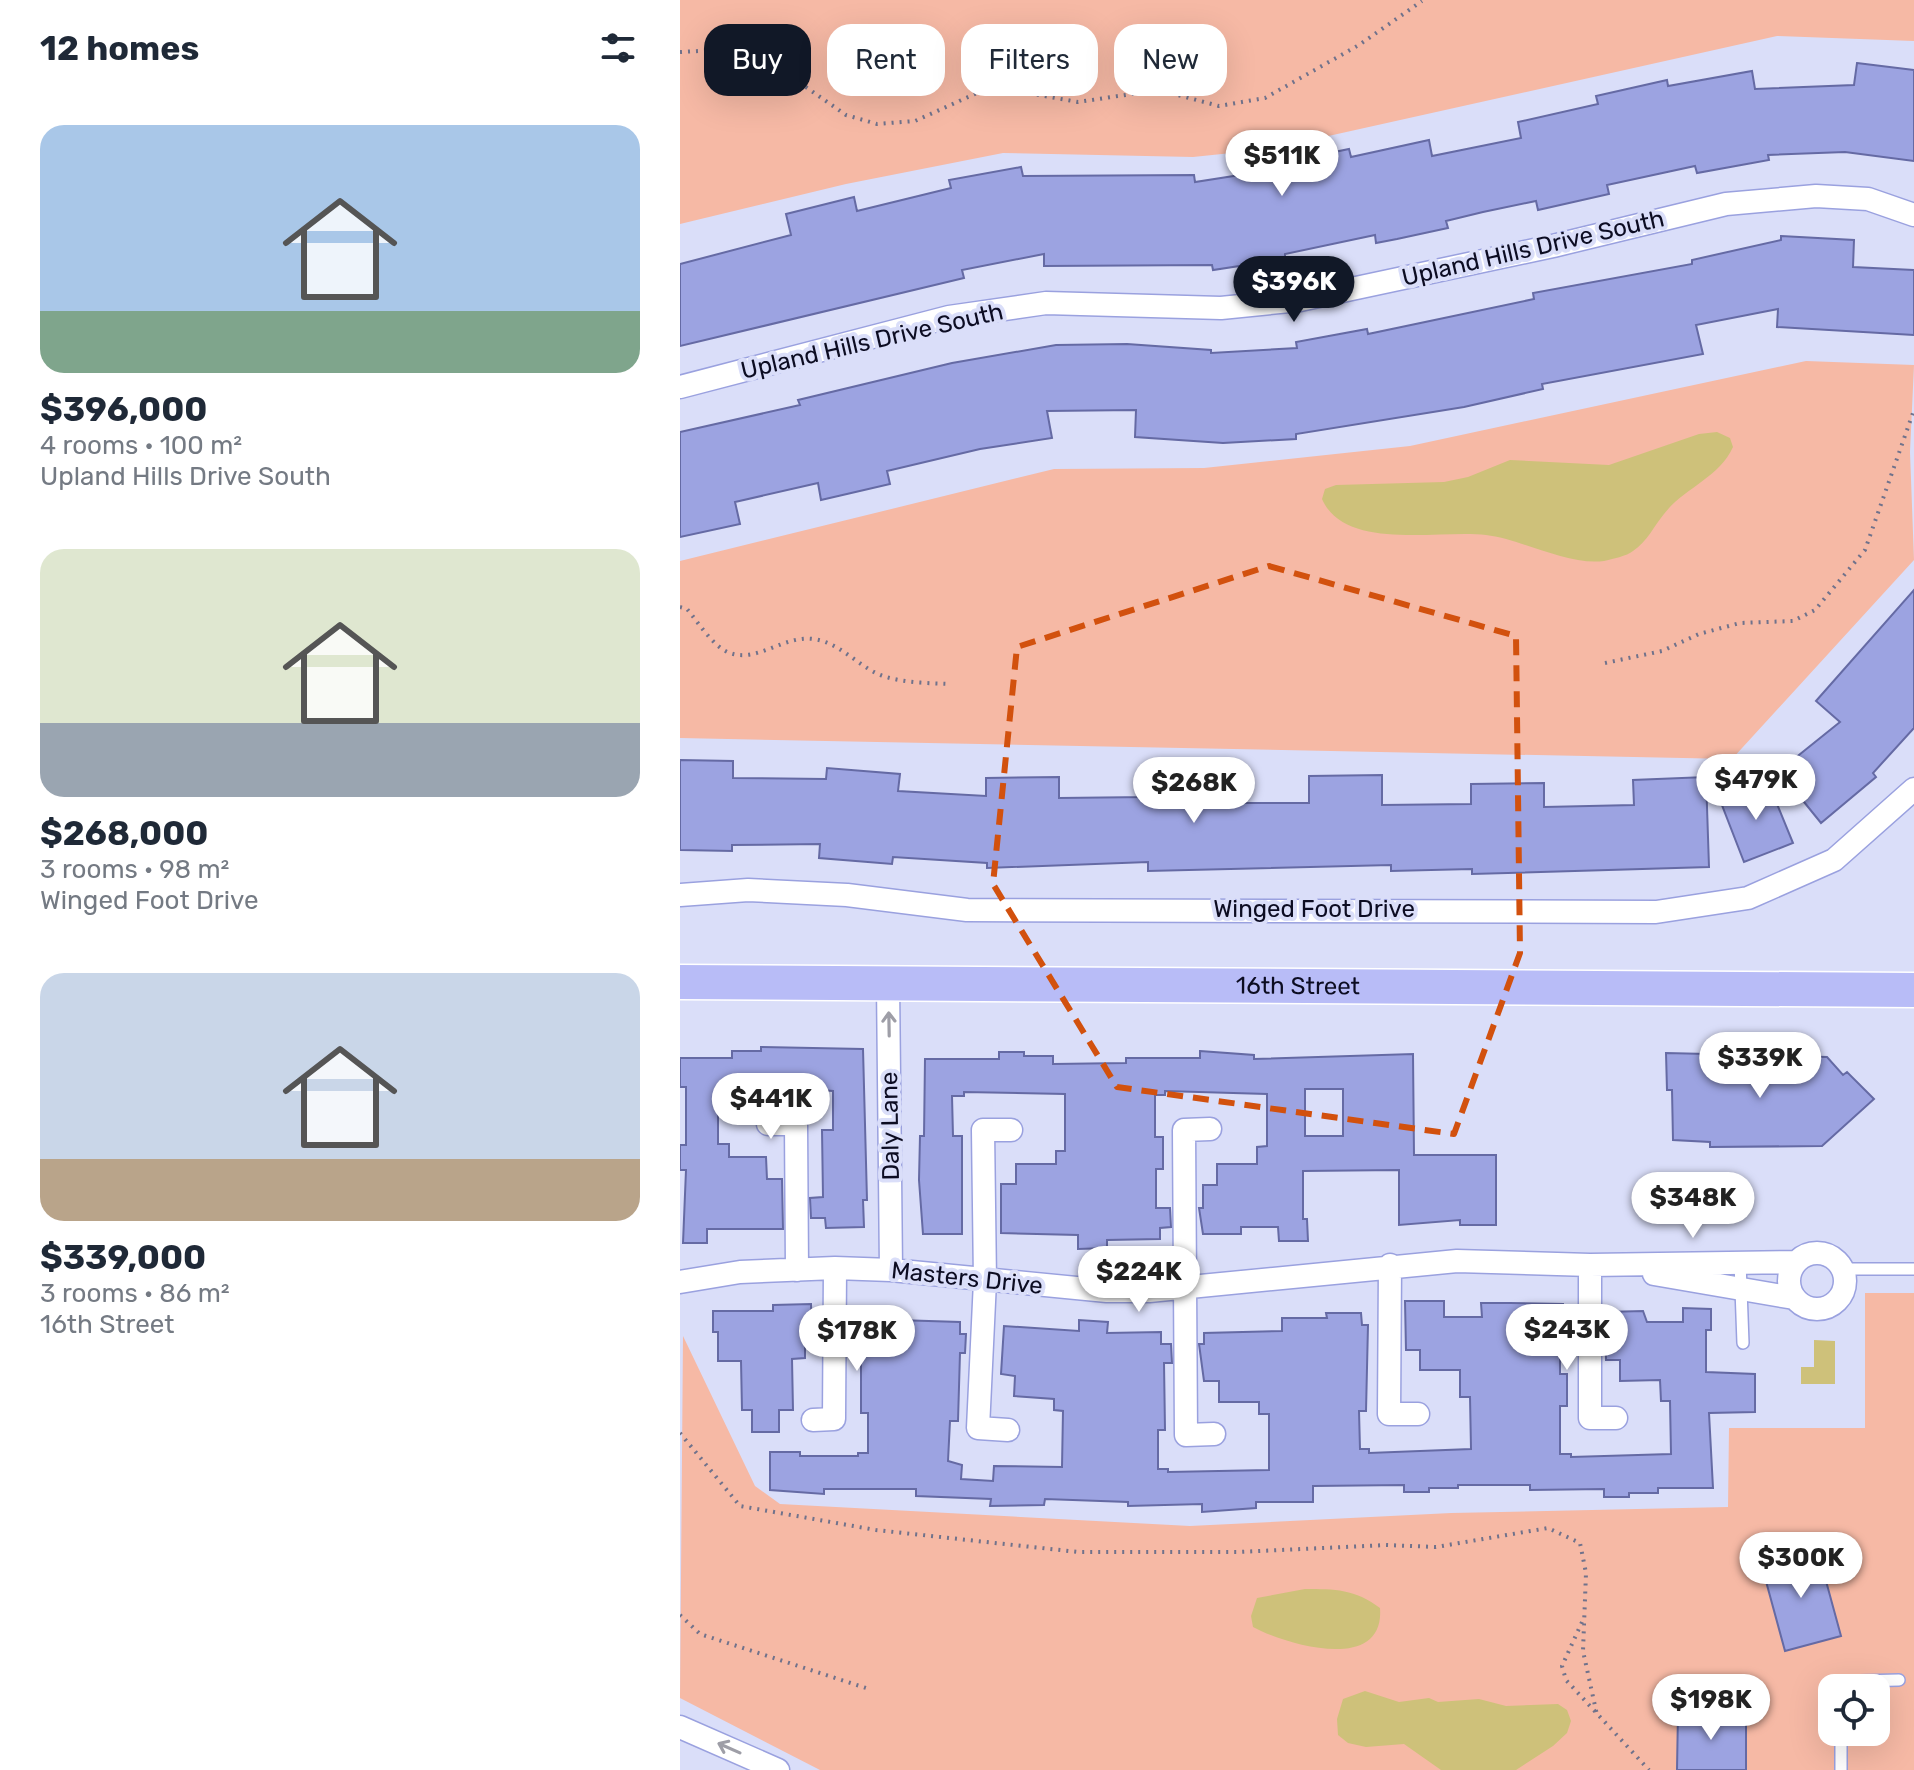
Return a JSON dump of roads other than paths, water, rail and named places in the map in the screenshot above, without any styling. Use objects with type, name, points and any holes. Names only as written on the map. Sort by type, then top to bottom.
[{"type":"main road","name":"16th Street","points":[[680,982],[1914,990]]},
{"type":"street","name":"Upland Hills Drive South","points":[[680,387],[949,317],[1046,303],[1221,308],[1300,300],[1741,202],[1816,196],[1868,199],[1914,215]]},
{"type":"street","name":"Winged Foot Drive","points":[[680,895],[748,890],[847,895],[967,910],[1656,912],[1748,898],[1834,860],[1914,789]]},
{"type":"street","name":"Daly Lane","points":[[888,982],[891,1270]]},
{"type":"street","points":[[768,1124],[796,1124],[797,1270]]},
{"type":"street","points":[[1210,1129],[1184,1130],[1186,1435],[1214,1434]]},
{"type":"street","points":[[1008,1430],[978,1428],[985,1281],[983,1130],[1011,1130]]},
{"type":"street","name":"Masters Drive","points":[[680,1282],[740,1272],[835,1268],[891,1270],[1107,1291],[1185,1290],[1390,1265],[1457,1261],[1590,1265],[1796,1262],[1812,1253],[1822,1253],[1830,1256],[1843,1269],[1845,1287],[1836,1303],[1818,1310],[1809,1309],[1794,1298],[1741,1287],[1590,1265]]},
{"type":"street","points":[[1794,1298],[1789,1279],[1796,1262]]},
{"type":"street","points":[[1390,1265],[1389,1414],[1418,1414]]},
{"type":"street","points":[[1590,1265],[1590,1418],[1616,1418]]},
{"type":"street","points":[[813,1420],[834,1419],[835,1268]]},
{"type":"street","points":[[680,1727],[778,1770]]},
{"type":"lane","points":[[1740,1262],[1743,1343]]},
{"type":"lane","points":[[1843,1269],[1914,1269]]},
{"type":"lane","points":[[1890,1680],[1899,1680]]},
{"type":"lane","points":[[1841,1746],[1841,1770]]}]
